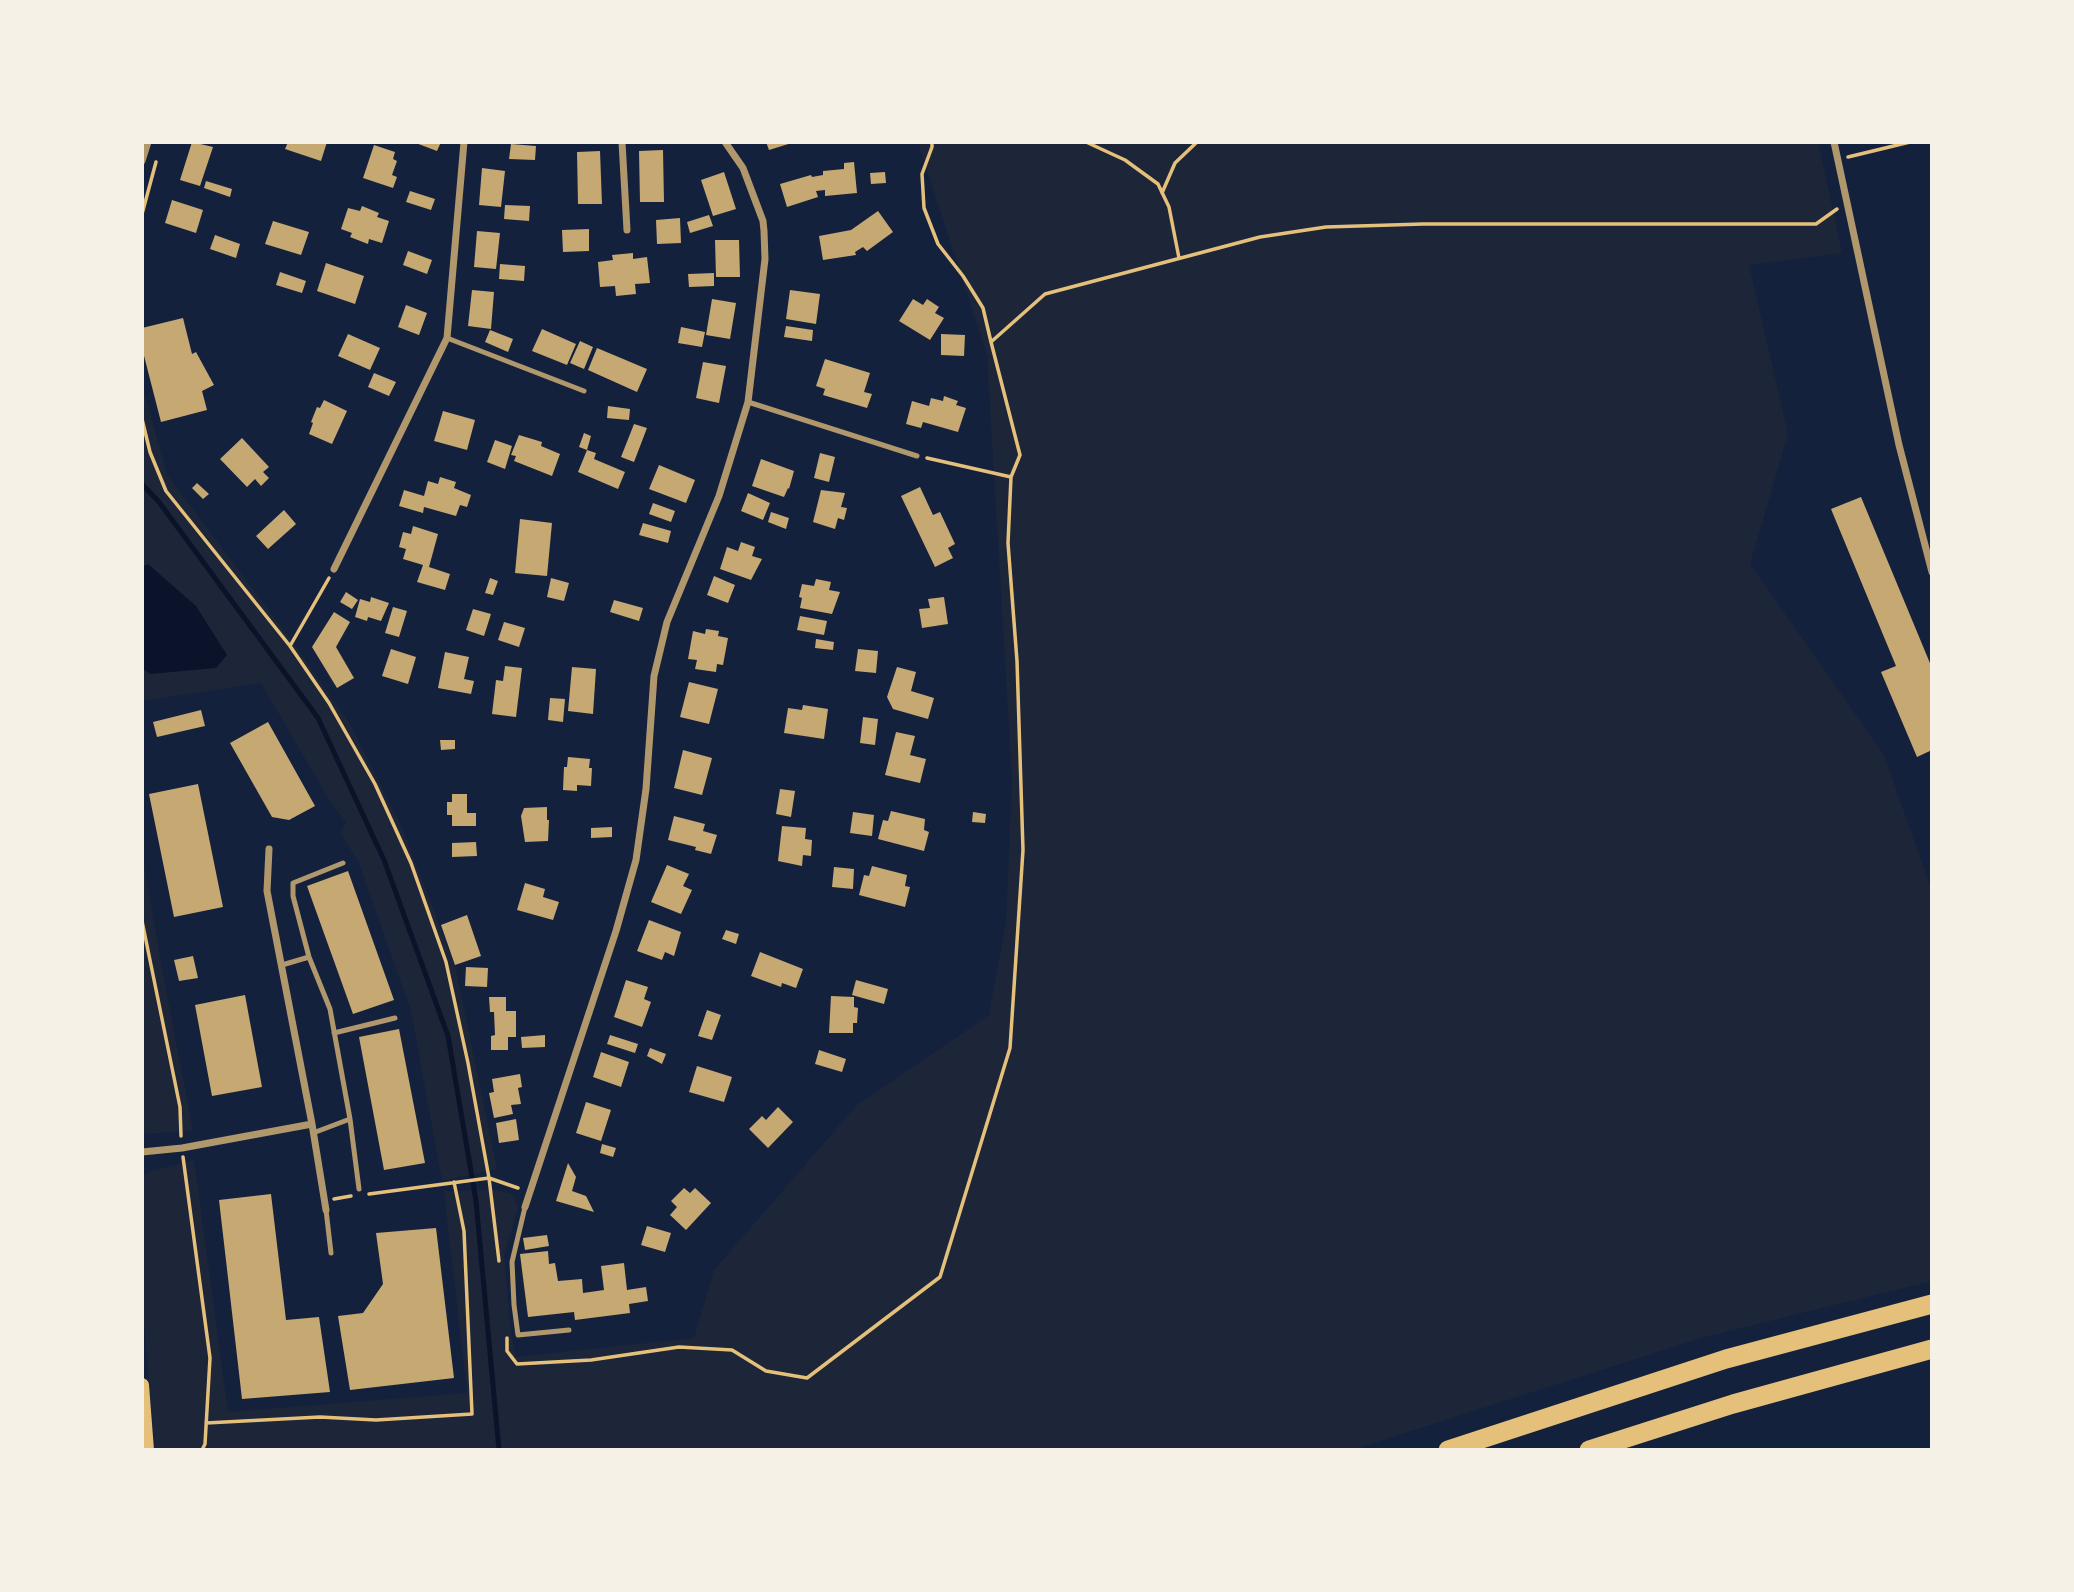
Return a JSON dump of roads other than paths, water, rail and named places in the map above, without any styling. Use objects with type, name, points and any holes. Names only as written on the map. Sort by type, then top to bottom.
[{"type":"highway","points":[[1448,1450],[1726,1359],[1932,1304]]},
{"type":"highway","points":[[1589,1450],[1733,1404],[1932,1349]]},
{"type":"main road","points":[[142,1385],[148,1450]]},
{"type":"street","points":[[142,161],[148,142]]},
{"type":"street","points":[[334,569],[447,338],[464,142]]},
{"type":"street","points":[[622,142],[627,230]]},
{"type":"street","points":[[525,1207],[616,931],[636,860],[646,789],[654,677],[667,622],[719,496],[748,402],[765,260],[764,231],[763,221],[743,168],[725,142]]},
{"type":"street","points":[[1834,142],[1899,444],[1932,572]]},
{"type":"street","points":[[269,849],[267,891],[326,1210]]},
{"type":"street","points":[[142,1152],[182,1148],[312,1124]]},
{"type":"lane","points":[[447,338],[584,391]]},
{"type":"lane","points":[[748,402],[917,456]]},
{"type":"lane","points":[[343,863],[293,883],[293,896],[309,957],[330,1009],[350,1119],[359,1189]]},
{"type":"lane","points":[[282,964],[309,957]]},
{"type":"lane","points":[[334,1033],[395,1018]]},
{"type":"lane","points":[[313,1133],[350,1119]]},
{"type":"lane","points":[[525,1207],[512,1262],[518,1335],[569,1330]]},
{"type":"lane","points":[[326,1210],[331,1253]]},
{"type":"waterway","points":[[142,484],[159,502],[318,718],[384,860],[448,1036],[476,1201],[499,1450]]}]
